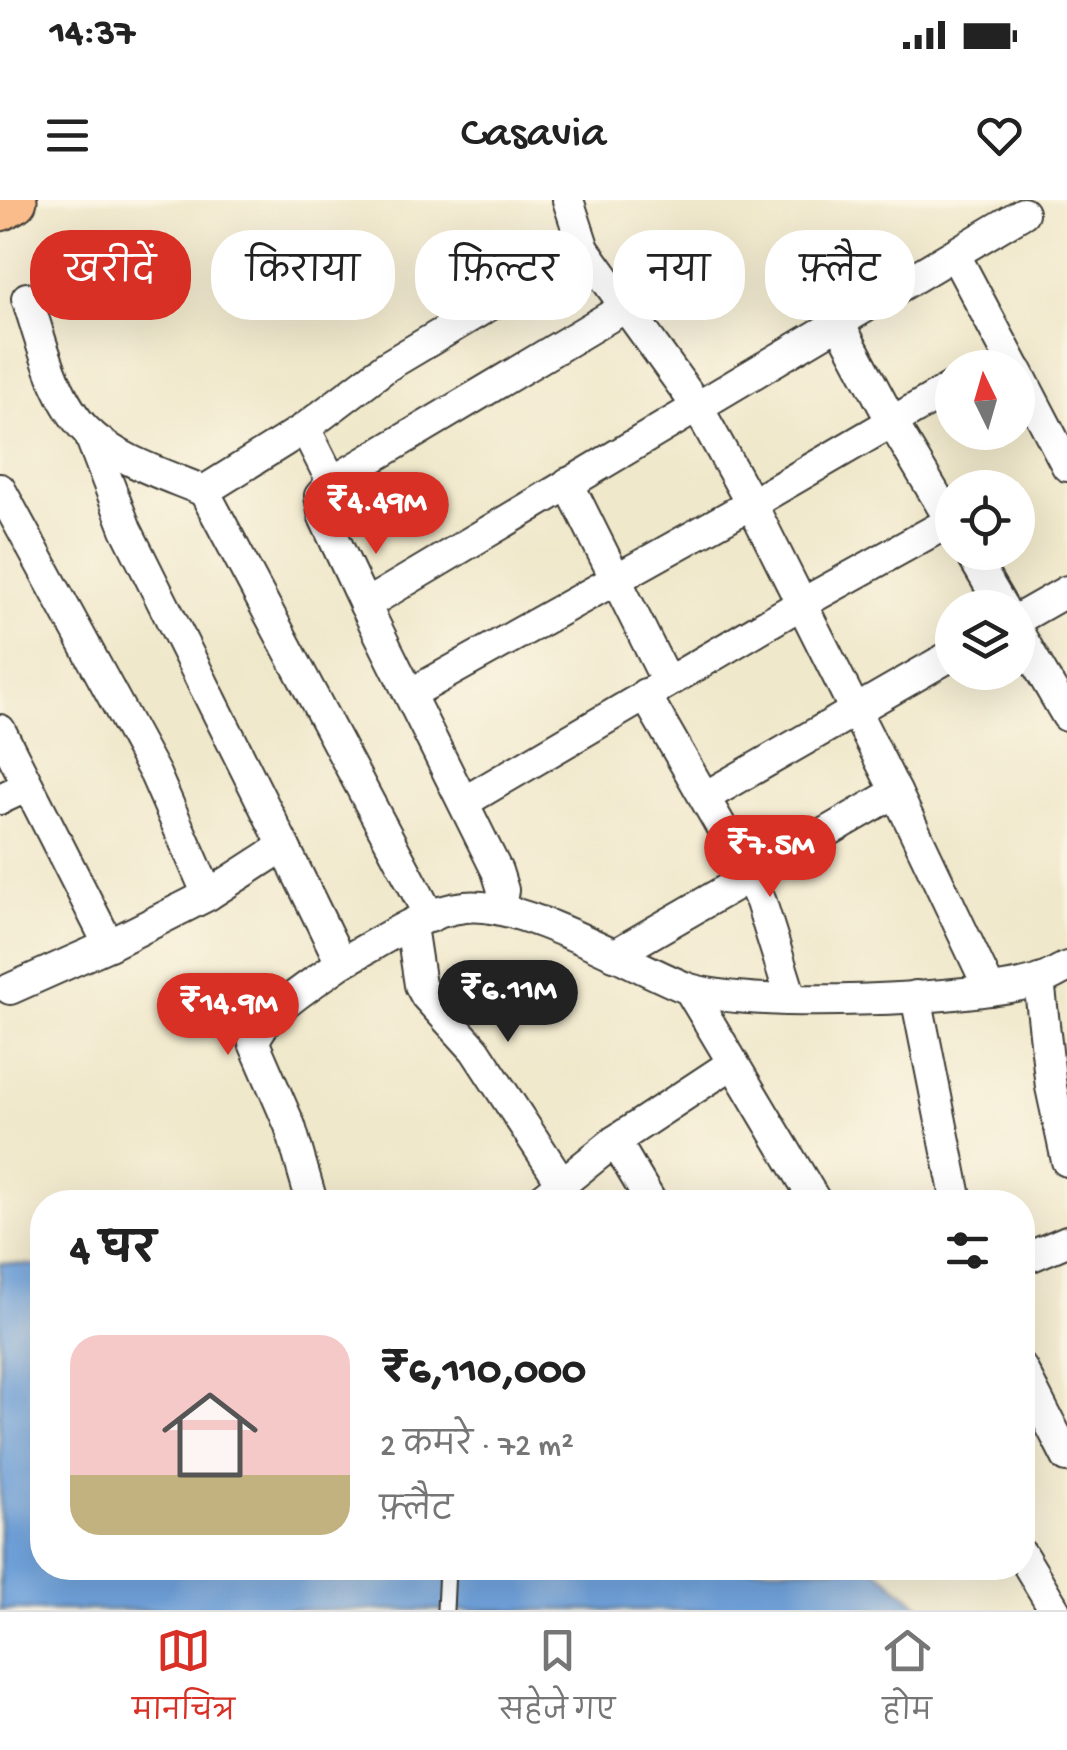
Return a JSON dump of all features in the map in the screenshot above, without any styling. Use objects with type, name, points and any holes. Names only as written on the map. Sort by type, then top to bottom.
[{"type":"main road","points":[[0,208],[14,200]]},
{"type":"street","points":[[572,202],[579,230]]},
{"type":"street","points":[[365,604],[1023,214]]},
{"type":"street","points":[[955,255],[1000,350]]},
{"type":"street","points":[[593,262],[613,292]]},
{"type":"street","points":[[27,298],[63,396],[88,434],[126,529],[341,963]]},
{"type":"street","points":[[500,909],[502,884],[365,604],[320,507],[320,496],[332,482],[613,315]]},
{"type":"street","points":[[204,491],[304,428],[388,366],[465,320]]},
{"type":"street","points":[[633,320],[697,406],[751,504],[896,792],[990,990]]},
{"type":"street","points":[[838,321],[935,494]]},
{"type":"street","points":[[410,694],[935,398]]},
{"type":"street","points":[[1035,413],[1067,466]]},
{"type":"street","points":[[304,428],[332,482]]},
{"type":"street","points":[[88,434],[145,466],[204,491],[420,922],[420,985],[476,1050],[549,1190]]},
{"type":"street","points":[[568,484],[615,580],[656,688],[705,797],[761,902],[791,998]]},
{"type":"street","points":[[0,489],[155,774],[208,895]]},
{"type":"street","points":[[464,802],[800,604],[935,531]]},
{"type":"street","points":[[1035,609],[1067,591]]},
{"type":"street","points":[[1035,660],[1067,714]]},
{"type":"street","points":[[705,797],[935,665]]},
{"type":"street","points":[[0,730],[109,945]]},
{"type":"street","points":[[0,799],[28,786]]},
{"type":"street","points":[[614,955],[896,792]]},
{"type":"street","points":[[10,989],[208,895],[284,846]]},
{"type":"street","points":[[309,1190],[290,1126],[254,1042],[256,1035],[276,1012],[341,963],[420,922],[467,906],[500,909],[689,989],[758,998],[916,996],[990,990],[1039,980],[1067,967]]},
{"type":"street","points":[[1039,980],[1050,1087],[1067,1160]]},
{"type":"street","points":[[689,989],[809,1190]]},
{"type":"street","points":[[916,996],[955,1190]]},
{"type":"street","points":[[555,1190],[615,1141],[733,1063]]},
{"type":"street","points":[[615,1141],[645,1190]]},
{"type":"street","points":[[1035,1255],[1067,1241]]},
{"type":"street","points":[[1035,1394],[1066,1454]]},
{"type":"street","points":[[1035,1577],[1054,1610]]},
{"type":"lane","points":[[445,1610],[446,1580]]},
{"type":"water","points":[[0,1263],[30,1265],[30,1580],[889,1580],[925,1610],[0,1610]]}]
